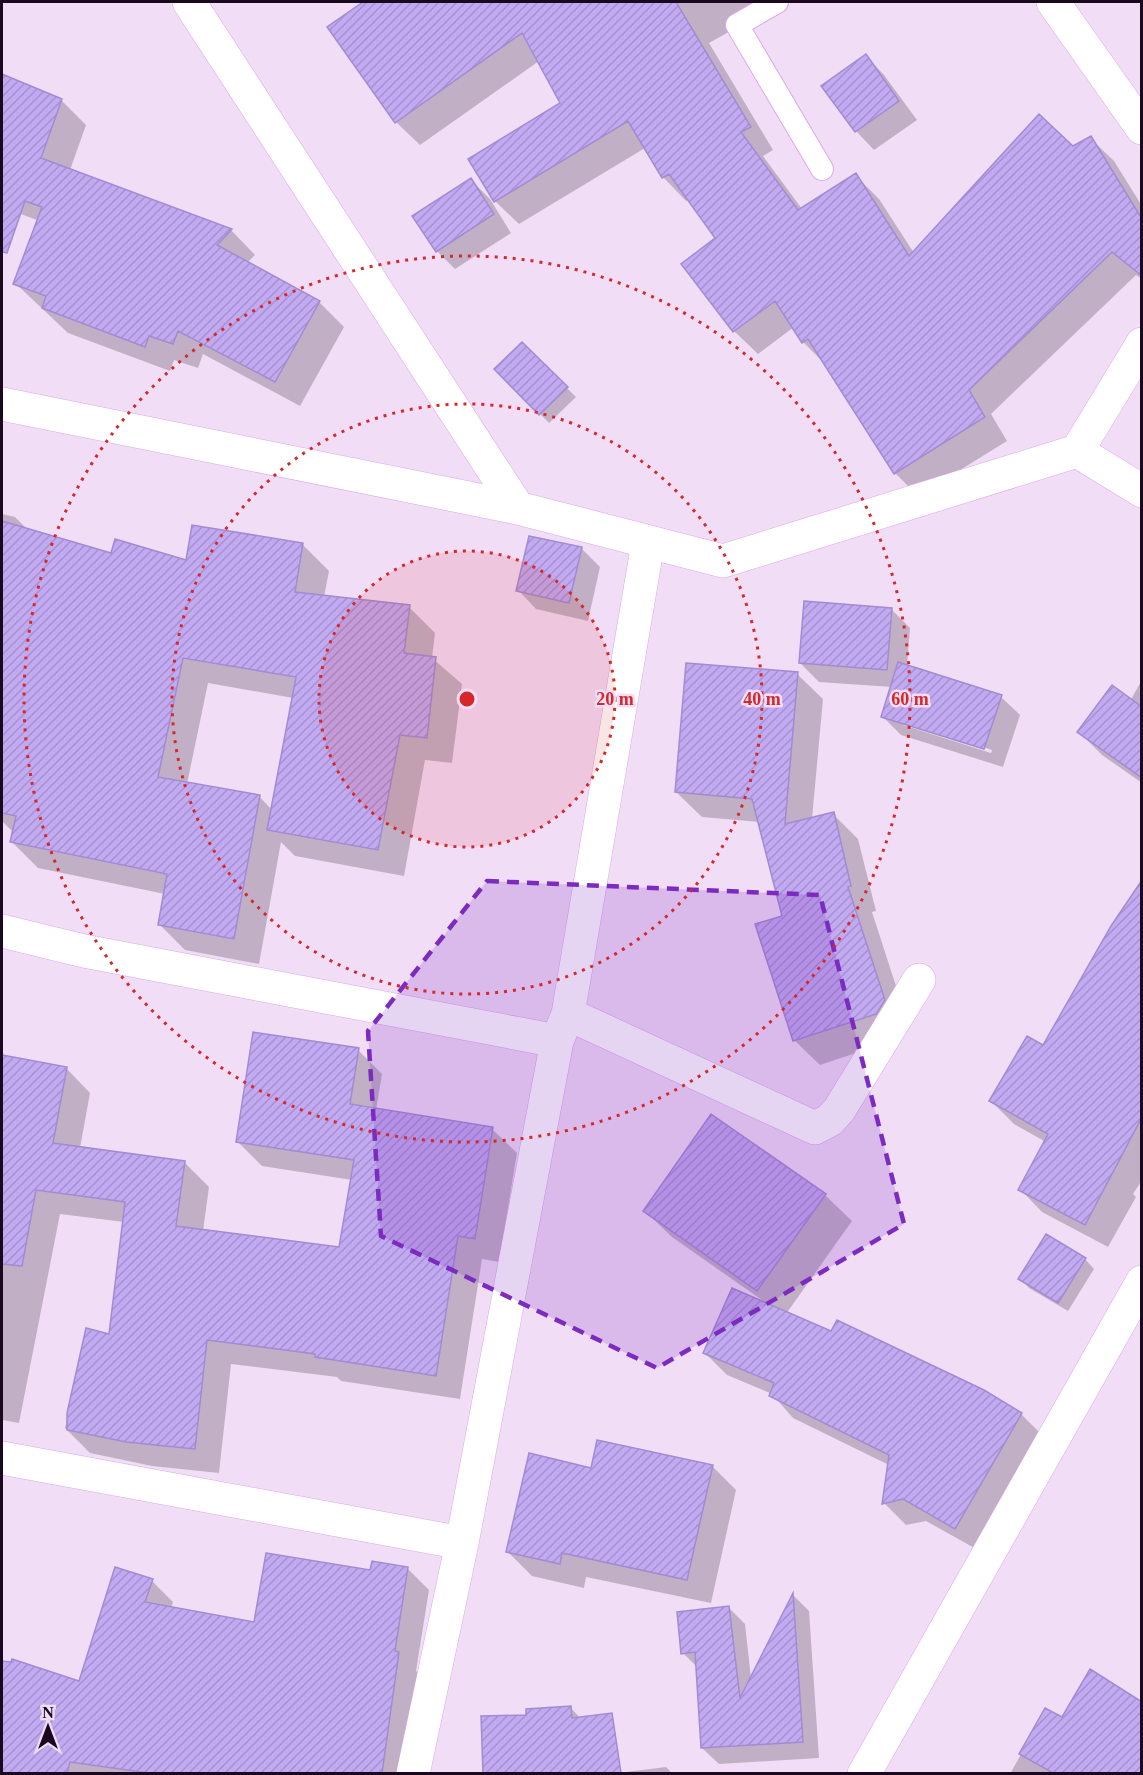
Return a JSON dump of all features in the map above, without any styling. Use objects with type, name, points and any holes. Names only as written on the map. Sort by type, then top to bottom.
[{"type":"street","points":[[189,2],[518,508]]},
{"type":"street","points":[[1053,2],[1142,128]]},
{"type":"street","points":[[2,404],[518,508],[723,561],[1077,451],[1142,344]]},
{"type":"street","points":[[1077,451],[1142,491]]},
{"type":"street","points":[[413,1773],[462,1543],[562,1027],[648,543]]},
{"type":"street","points":[[2,931],[84,951],[562,1027],[815,1128],[830,1120],[838,1110],[919,980]]},
{"type":"street","points":[[864,1773],[1142,1282]]},
{"type":"street","points":[[2,1458],[462,1543]]},
{"type":"lane","points":[[777,2],[737,25],[822,169]]},
{"type":"highlighted area","points":[[487,881],[820,895],[904,1224],[657,1368],[381,1236],[368,1031]]},
{"type":"building","points":[[363,2],[676,2],[751,127],[741,132],[798,210],[856,173],[909,256],[1039,114],[1073,146],[1091,136],[1142,219],[1142,276],[1112,252],[969,390],[985,417],[894,474],[808,339],[802,343],[775,301],[733,332],[681,264],[715,238],[669,174],[662,178],[628,121],[494,202],[468,159],[560,103],[522,33],[395,123],[327,27]]},
{"type":"building","points":[[866,54],[899,101],[855,132],[821,86]]},
{"type":"building","points":[[2,74],[62,99],[41,158],[232,229],[217,245],[320,301],[275,382],[178,331],[173,344],[149,336],[145,347],[42,308],[46,296],[13,284],[42,207],[25,201],[7,253],[2,252]]},
{"type":"building","points":[[471,178],[494,214],[436,252],[412,216]]},
{"type":"building","points":[[522,342],[568,387],[539,415],[494,369]]},
{"type":"building","points":[[2,521],[111,553],[115,539],[186,560],[192,525],[303,543],[295,592],[410,605],[404,653],[436,657],[427,738],[400,735],[378,850],[267,830],[296,677],[183,658],[158,777],[260,795],[234,939],[158,925],[167,874],[10,842],[16,816],[2,813]]},
{"type":"building","points":[[529,536],[582,547],[569,603],[516,591]]},
{"type":"building","points":[[804,601],[892,608],[887,670],[799,663]]},
{"type":"building","points":[[898,662],[1002,695],[984,749],[881,717]]},
{"type":"building","points":[[686,663],[798,672],[785,824],[834,812],[851,886],[848,887],[885,1000],[876,1014],[793,1041],[755,924],[782,916],[752,799],[675,792]]},
{"type":"building","points":[[1112,685],[1142,707],[1142,778],[1077,732]]},
{"type":"building","points":[[1142,880],[1142,1117],[1085,1225],[1018,1190],[1048,1134],[989,1101],[1027,1036],[1043,1045],[1111,926]]},
{"type":"building","points":[[253,1032],[359,1048],[350,1104],[493,1127],[475,1239],[458,1236],[436,1376],[315,1357],[315,1354],[207,1340],[195,1449],[126,1442],[67,1430],[67,1413],[86,1328],[109,1334],[125,1202],[36,1190],[22,1266],[2,1264],[2,1055],[67,1067],[53,1143],[185,1161],[176,1226],[339,1247],[354,1160],[236,1142]]},
{"type":"building","points":[[711,1114],[826,1194],[757,1291],[643,1211]]},
{"type":"building","points":[[1046,1234],[1086,1258],[1058,1303],[1018,1279]]},
{"type":"building","points":[[732,1288],[831,1331],[837,1320],[984,1390],[1022,1413],[955,1529],[903,1499],[882,1504],[889,1455],[769,1396],[774,1383],[703,1353]]},
{"type":"building","points":[[597,1440],[713,1465],[687,1580],[562,1553],[560,1564],[506,1552],[529,1453],[591,1468]]},
{"type":"building","points":[[266,1553],[370,1570],[372,1561],[408,1567],[395,1651],[399,1652],[382,1773],[149,1773],[70,1762],[67,1773],[2,1773],[2,1661],[11,1662],[12,1659],[79,1681],[115,1567],[153,1579],[145,1602],[254,1622]]},
{"type":"building","points":[[793,1593],[803,1742],[701,1748],[695,1652],[681,1654],[677,1612],[729,1606],[740,1698]]},
{"type":"building","points":[[1090,1669],[1142,1702],[1142,1773],[1053,1773],[1019,1754],[1045,1708],[1062,1717]]},
{"type":"building","points":[[571,1706],[572,1718],[612,1713],[621,1773],[483,1773],[481,1716],[526,1715],[526,1709]]}]
